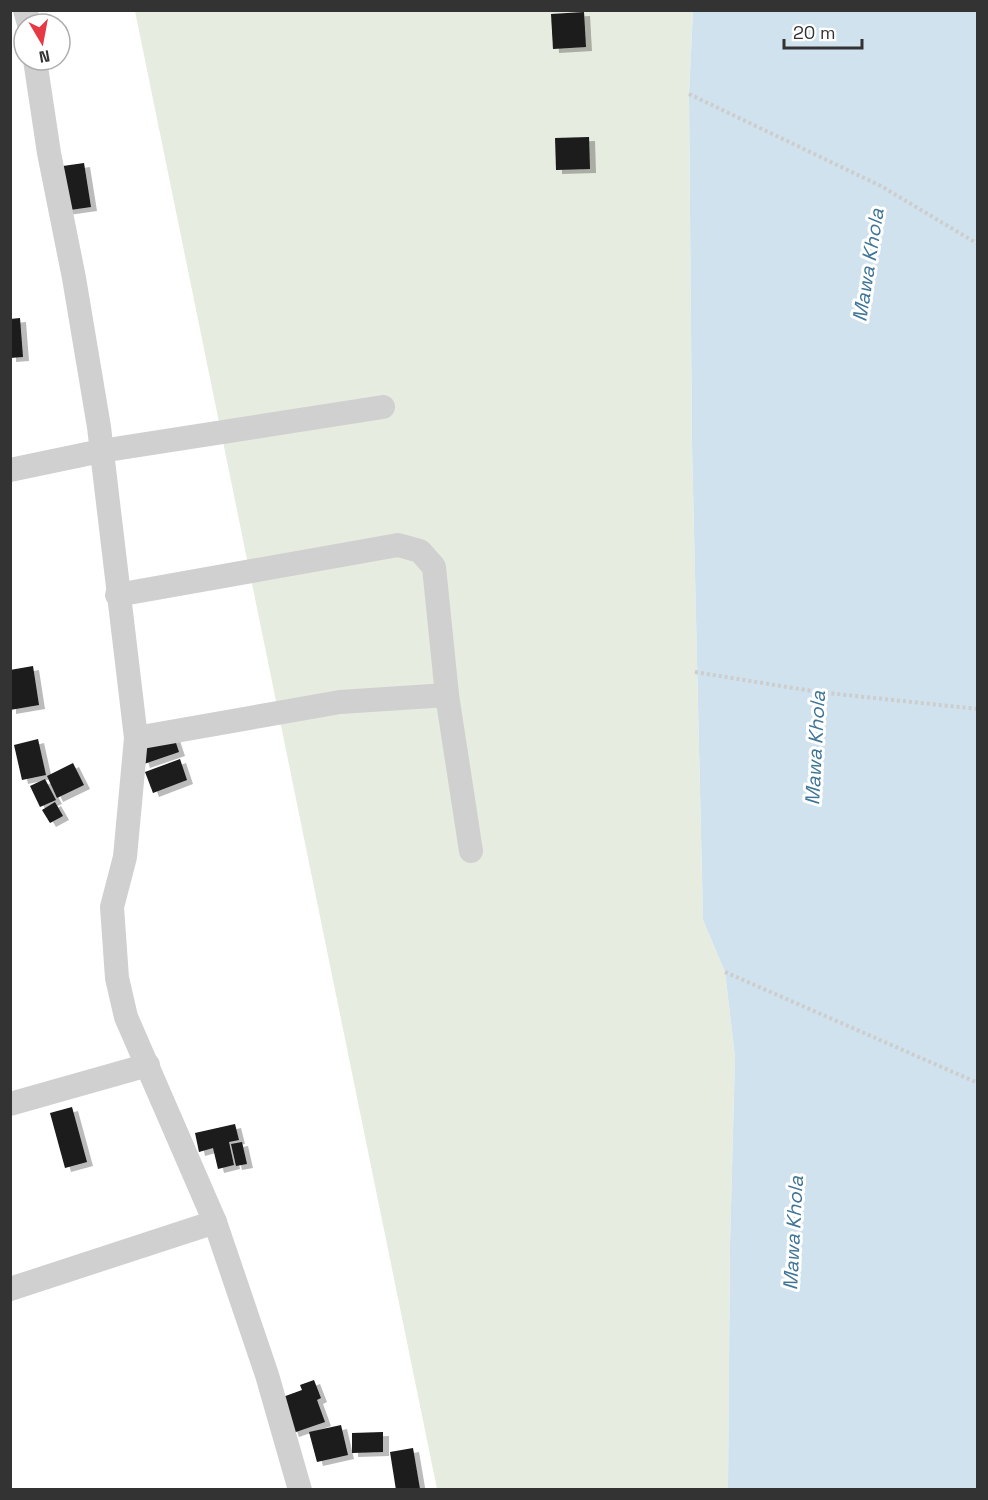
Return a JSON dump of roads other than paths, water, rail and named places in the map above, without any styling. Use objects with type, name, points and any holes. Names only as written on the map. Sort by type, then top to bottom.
[{"type":"street","points":[[37,72],[101,452],[136,738],[125,857],[114,893],[112,924],[117,978],[124,1007],[215,1222],[267,1375],[300,1490]]},
{"type":"street","points":[[10,470],[101,452],[383,407]]},
{"type":"street","points":[[117,595],[398,545],[420,550],[434,567],[447,695],[471,851]]},
{"type":"street","points":[[136,738],[340,702],[447,695]]},
{"type":"street","points":[[10,1104],[148,1065]]},
{"type":"street","points":[[10,1289],[215,1222]]},
{"type":"water","name":"Mawa Khola","points":[[693,11],[977,11],[977,1489],[728,1489],[730,1244],[735,1057],[725,972],[703,920],[692,445],[689,94]]}]
